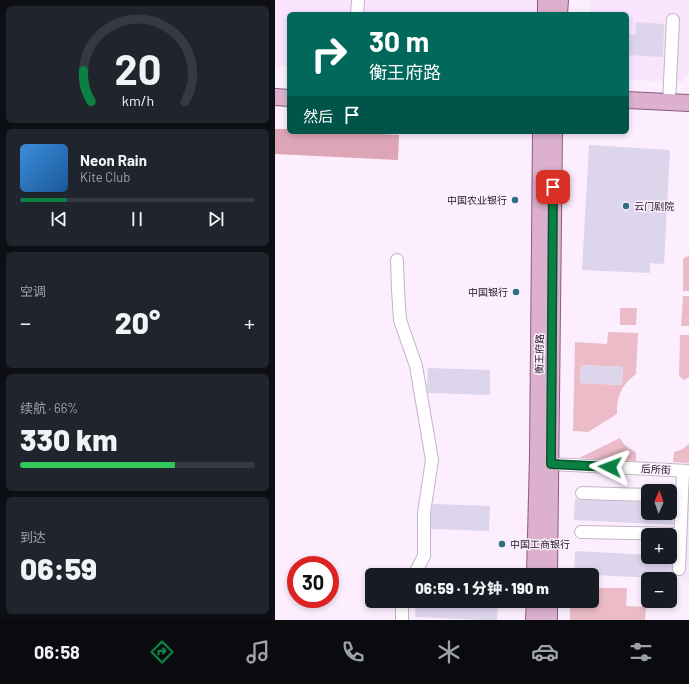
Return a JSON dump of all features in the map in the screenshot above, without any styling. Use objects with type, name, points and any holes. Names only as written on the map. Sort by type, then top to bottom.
[{"type":"main road","points":[[545,12],[546,0]]},
{"type":"main road","points":[[559,12],[560,0]]},
{"type":"main road","points":[[275,89],[287,90]]},
{"type":"main road","points":[[275,97],[287,98]]},
{"type":"main road","points":[[629,100],[689,103]]},
{"type":"main road","points":[[629,109],[689,111]]},
{"type":"main road","name":"衡王府路","points":[[535,568],[538,448],[541,134]]},
{"type":"main road","name":"衡王府路","points":[[549,568],[554,134]]},
{"type":"main road","points":[[534,620],[535,608]]},
{"type":"main road","points":[[549,608],[549,620]]},
{"type":"street","points":[[357,12],[358,0]]},
{"type":"street","points":[[669,102],[673,20]]},
{"type":"street","points":[[397,260],[400,320],[416,366],[432,460],[424,513],[424,556],[417,568]]},
{"type":"street","name":"后所街","points":[[551,464],[686,471]]},
{"type":"street","points":[[677,493],[686,471]]},
{"type":"street","points":[[582,493],[641,495]]},
{"type":"street","points":[[677,505],[680,534],[679,569]]},
{"type":"street","points":[[581,532],[680,534]]},
{"type":"street","points":[[402,608],[402,620]]},
{"type":"shaded area","points":[[275,0],[351,0],[350,12],[287,12],[287,67],[275,66]]},
{"type":"shaded area","points":[[365,0],[541,0],[540,12],[364,12]]},
{"type":"shaded area","points":[[591,0],[689,0],[689,74],[684,74],[684,82],[629,80],[629,12],[590,12]]},
{"type":"shaded area","points":[[275,129],[287,129],[287,134],[399,135],[398,160],[275,154]]},
{"type":"shaded area","points":[[689,255],[689,291],[683,291],[683,259]]},
{"type":"shaded area","points":[[683,296],[689,296],[689,326],[681,326]]},
{"type":"shaded area","points":[[620,308],[637,308],[636,325],[620,325]]},
{"type":"shaded area","points":[[608,332],[638,333],[636,374],[627,382],[621,391],[617,414],[588,432],[573,431],[575,342],[607,344]],"holes":[[[581,365],[623,367],[622,385],[580,383]]]},
{"type":"shaded area","points":[[680,335],[689,335],[689,377],[684,380],[679,376]]},
{"type":"shaded area","points":[[620,438],[631,450],[636,452],[636,461],[579,458]]},
{"type":"shaded area","points":[[689,444],[689,463],[673,462],[674,452],[683,449]]},
{"type":"shaded area","points":[[687,478],[689,479],[689,580],[681,579]]},
{"type":"shaded area","points":[[599,588],[627,588],[626,606],[646,608],[645,620],[570,620],[570,608],[599,608]]},
{"type":"building","points":[[636,22],[664,24],[663,57],[629,55],[629,34],[635,35]]},
{"type":"building","name":"云门剧院","points":[[589,145],[670,150],[664,264],[650,263],[650,273],[582,270]]},
{"type":"building","points":[[581,365],[623,367],[622,385],[580,383]]},
{"type":"building","points":[[428,368],[490,370],[490,395],[428,393]]},
{"type":"building","points":[[575,498],[582,500],[641,502],[641,520],[673,520],[673,525],[574,520]]},
{"type":"building","points":[[433,504],[490,506],[489,531],[431,529]]},
{"type":"building","points":[[575,551],[641,555],[641,564],[672,564],[672,572],[641,572],[641,577],[599,575],[599,568],[574,568]]},
{"type":"building","points":[[416,608],[498,608],[497,620],[415,617]]},
{"type":"place","name":"中国农业银行","points":[[515,200]]},
{"type":"place","name":"云门剧院","points":[[626,206]]},
{"type":"place","name":"中国银行","points":[[516,292]]},
{"type":"place","name":"中国工商银行","points":[[502,544]]},
{"type":"route","points":[[553,187],[551,464],[610,467]]}]
